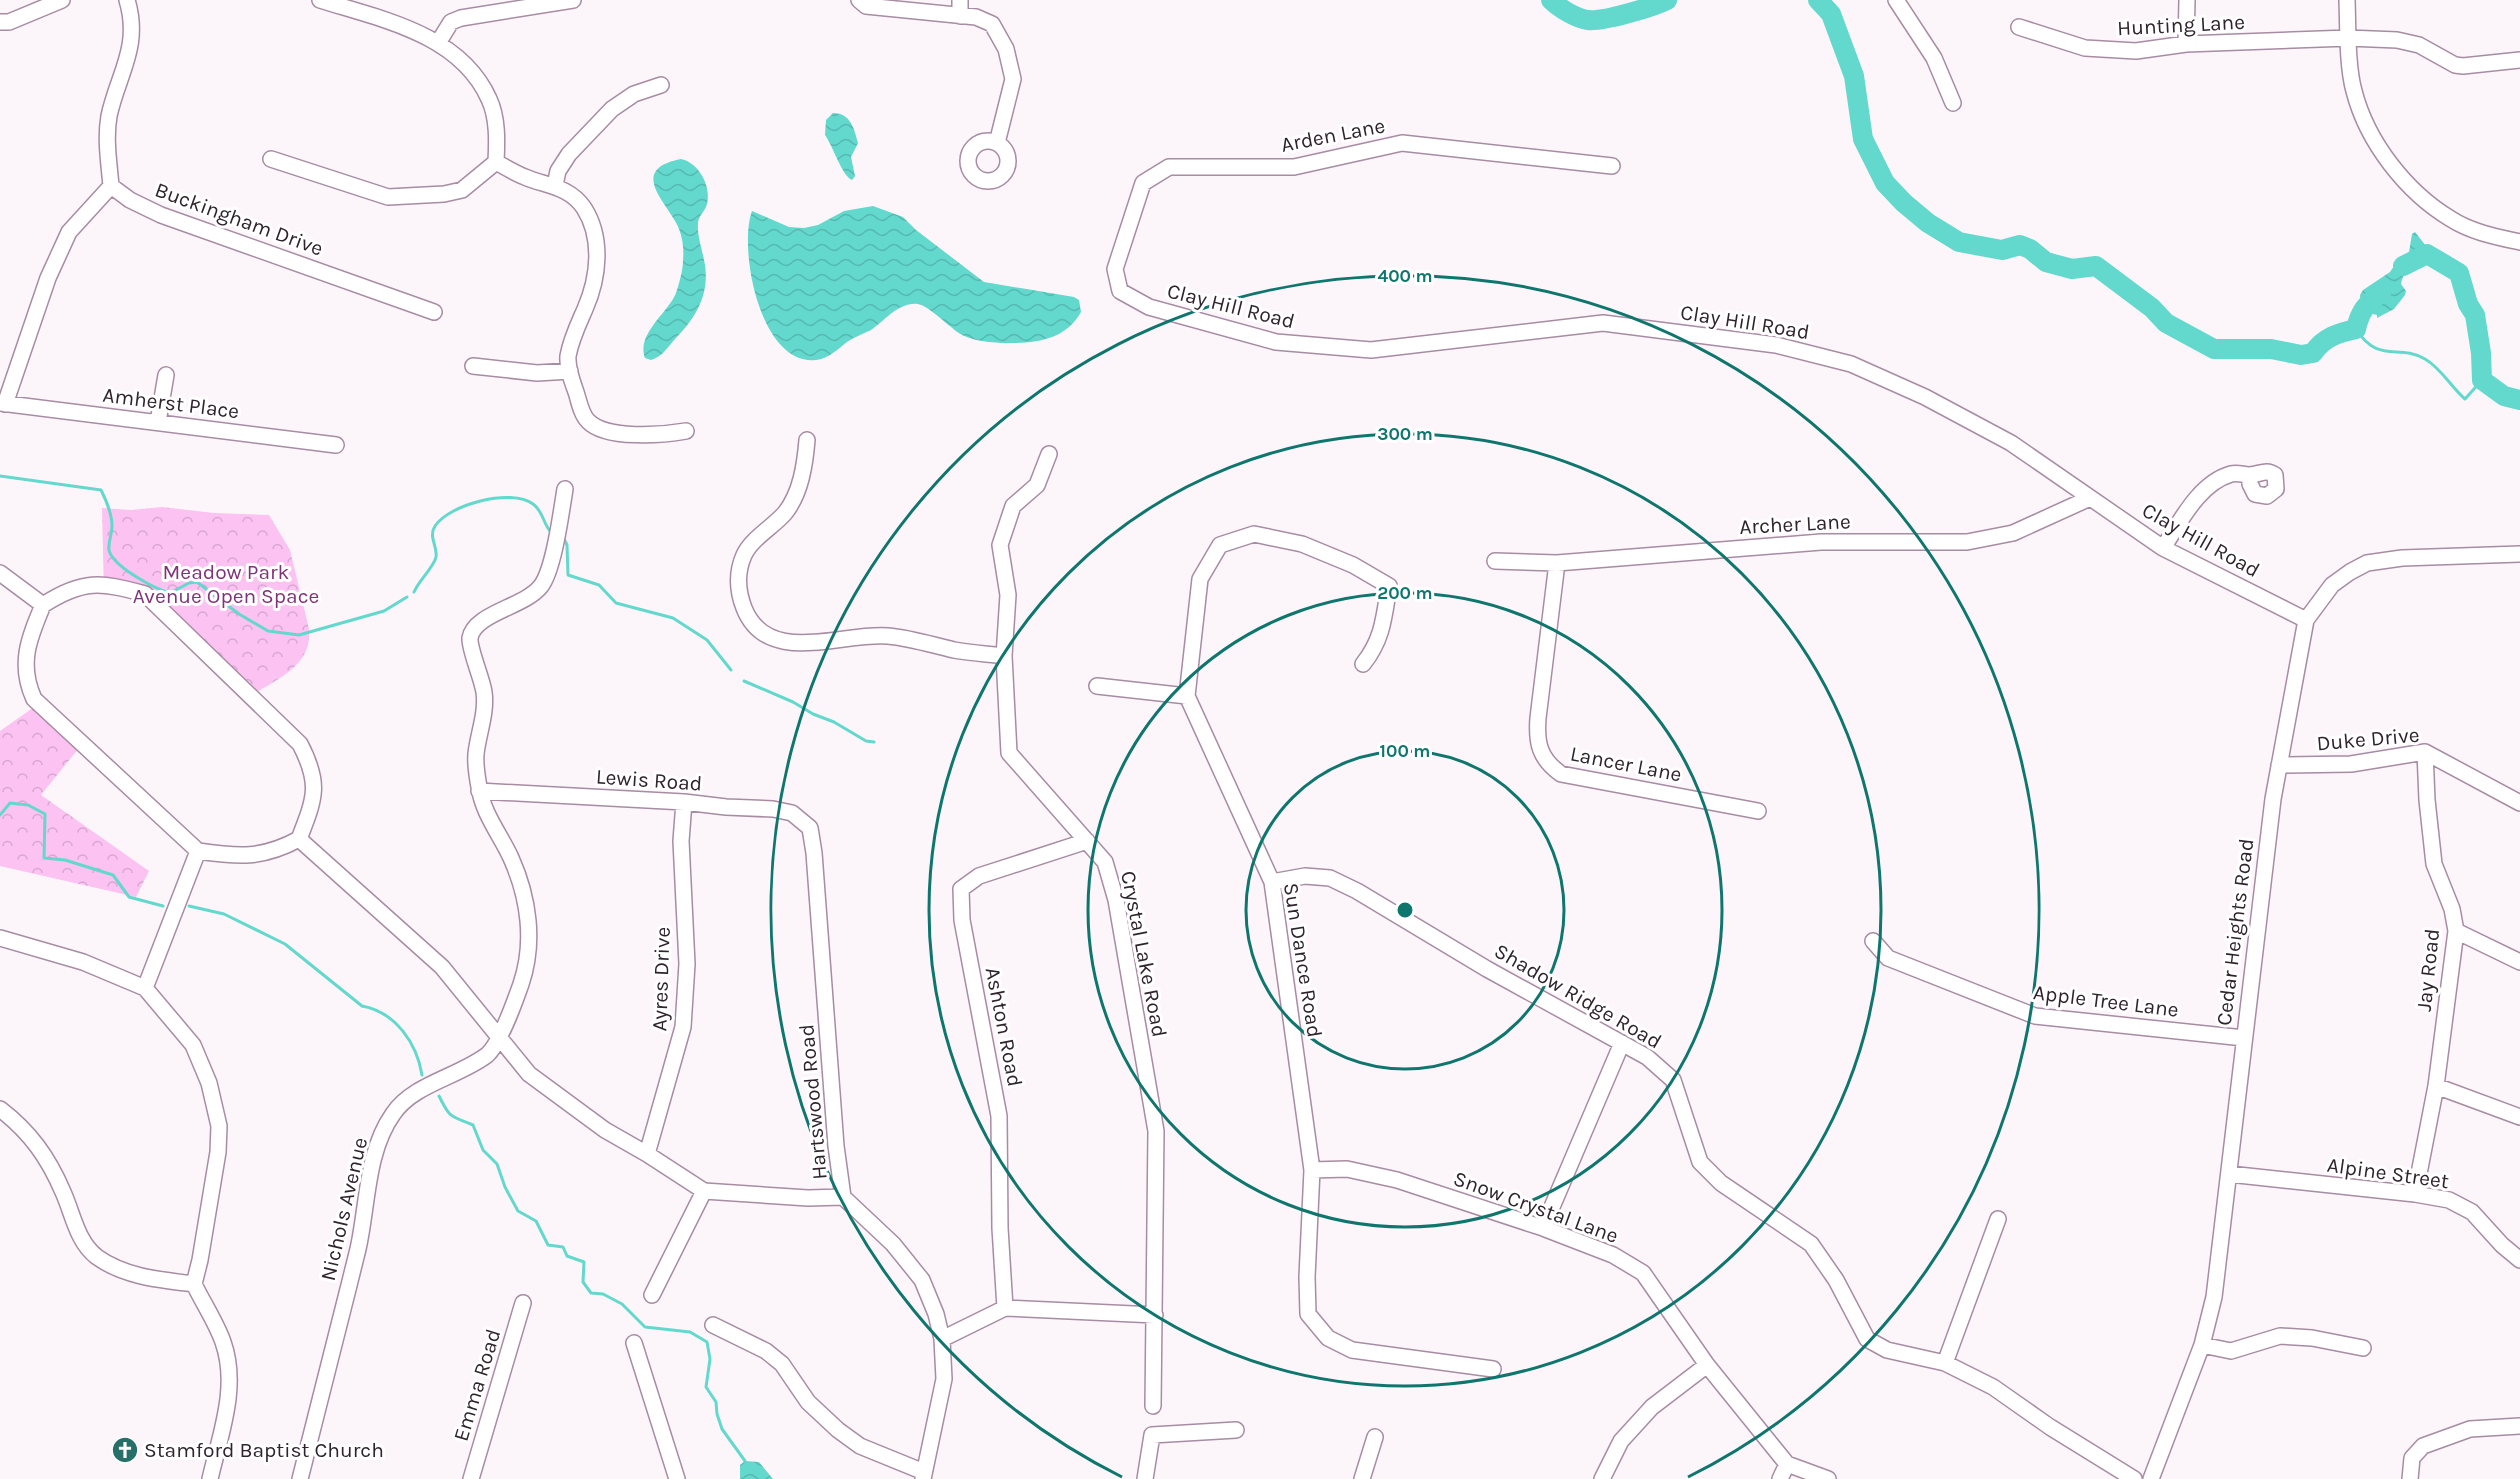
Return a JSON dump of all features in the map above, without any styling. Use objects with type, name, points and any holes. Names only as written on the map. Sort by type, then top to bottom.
[{"type":"street","points":[[0,22],[9,22],[62,0]]},
{"type":"street","points":[[2,403],[48,278],[69,232],[111,186],[107,132],[109,115],[127,63],[132,16],[127,0]]},
{"type":"street","points":[[271,159],[388,197],[444,194],[462,190],[496,162],[497,132],[490,99],[466,65],[438,43],[404,26],[320,0]]},
{"type":"street","points":[[438,43],[451,22],[461,18],[573,0]]},
{"type":"street","points":[[859,0],[866,6],[976,18],[992,24],[1006,49],[1013,79],[997,143]]},
{"type":"street","points":[[960,0],[960,16]]},
{"type":"street","points":[[1896,0],[1934,58],[1953,103]]},
{"type":"street","points":[[2186,44],[2187,0]]},
{"type":"street","points":[[2347,0],[2353,90],[2376,146],[2408,185],[2451,220],[2493,237],[2520,242]]},
{"type":"street","name":"Hunting Lane","points":[[2019,27],[2085,48],[2136,51],[2186,44],[2348,38],[2411,42],[2463,66],[2520,60]]},
{"type":"street","points":[[555,185],[558,171],[569,154],[612,109],[634,93],[661,85]]},
{"type":"street","name":"Arden Lane","points":[[1119,291],[1115,269],[1143,183],[1169,167],[1294,167],[1402,143],[1612,166]]},
{"type":"street","points":[[496,162],[526,177],[555,185],[582,206],[597,237],[595,276],[586,307],[573,335],[568,359],[582,410],[588,421],[609,431],[654,435],[686,431]]},
{"type":"street","name":"Buckingham Drive","points":[[111,186],[130,200],[161,215],[434,312]]},
{"type":"street","name":"Clay Hill Road","points":[[1119,291],[1149,307],[1276,342],[1371,350],[1603,323],[1776,345],[1851,364],[1925,397],[2011,443],[2163,548],[2306,620]]},
{"type":"street","points":[[472,366],[537,373],[570,371]]},
{"type":"street","points":[[158,422],[166,375]]},
{"type":"street","name":"Amherst Place","points":[[2,403],[336,445]]},
{"type":"street","points":[[807,440],[799,486],[785,512],[745,554],[738,577],[745,611],[760,632],[782,640],[806,644],[848,637],[885,636],[921,640],[954,650],[1004,656]]},
{"type":"street","name":"Crystal Lake Road","points":[[1049,454],[1037,485],[1013,506],[1000,545],[1008,595],[1004,656],[1009,753],[1105,862],[1116,900],[1156,1131],[1154,1406]]},
{"type":"street","points":[[2163,548],[2196,499],[2211,485],[2230,474],[2250,475]]},
{"type":"street","name":"Nichols Avenue","points":[[300,1479],[358,1246],[379,1139],[393,1114],[409,1095],[442,1081],[489,1054],[500,1038],[521,983],[530,945],[526,903],[515,870],[483,805],[479,790],[475,766],[485,697],[470,638],[479,623],[527,600],[542,585],[552,563],[565,489]]},
{"type":"street","name":"Archer Lane","points":[[1495,561],[1557,563],[1821,542],[1967,542],[2013,533],[2090,498]]},
{"type":"street","points":[[1097,686],[1187,696],[1200,579],[1220,545],[1254,534],[1302,543],[1353,565],[1389,586],[1381,631],[1375,649],[1363,664]]},
{"type":"street","name":"Cedar Heights Road","points":[[2151,1479],[2202,1346],[2214,1297],[2264,869],[2279,765],[2306,620],[2332,585],[2367,563],[2402,558],[2520,554]]},
{"type":"street","name":"Lancer Lane","points":[[1557,563],[1537,729],[1542,757],[1561,774],[1758,811]]},
{"type":"street","points":[[0,573],[43,605]]},
{"type":"street","points":[[79,585],[113,585],[145,594],[300,744],[310,764],[314,783],[312,805],[299,839],[278,850],[257,855],[226,855],[198,851],[34,699],[26,682],[25,658],[33,628],[43,605],[79,585]]},
{"type":"street","name":"Sun Dance Road","points":[[1187,696],[1272,882],[1312,1170],[1307,1277],[1308,1314],[1328,1338],[1352,1350],[1493,1369]]},
{"type":"street","name":"Duke Drive","points":[[2279,765],[2351,764],[2425,752],[2520,803]]},
{"type":"street","name":"Jay Road","points":[[2415,1194],[2436,1086],[2456,931],[2452,909],[2434,864],[2427,800],[2425,752]]},
{"type":"street","name":"Lewis Road","points":[[479,790],[773,809],[792,813],[810,828]]},
{"type":"street","name":"Ayres Drive","points":[[647,1154],[683,1027],[687,964],[681,841],[684,802]]},
{"type":"street","name":"Hartswood Road","points":[[810,828],[814,853],[835,1134],[843,1197],[893,1244],[922,1280],[936,1314],[942,1339],[944,1379],[924,1475]]},
{"type":"street","points":[[299,839],[441,967],[529,1074],[604,1130],[647,1154],[704,1191],[808,1198],[843,1197]]},
{"type":"street","name":"Ashton Road","points":[[1005,1308],[1000,1228],[999,1116],[962,921],[961,889],[979,876],[1087,841]]},
{"type":"street","points":[[145,988],[198,851]]},
{"type":"street","name":"Shadow Ridge Road","points":[[1272,882],[1305,876],[1330,878],[1358,891],[1487,969],[1647,1057],[1673,1080],[1700,1162],[1721,1183],[1811,1244],[1836,1280],[1867,1339],[1887,1350],[1944,1363],[1993,1387],[2050,1427],[2134,1479]]},
{"type":"street","points":[[2456,931],[2520,962]]},
{"type":"street","points":[[0,938],[83,962],[145,988],[193,1045],[209,1083],[219,1126],[218,1152],[194,1284],[223,1342],[229,1371],[227,1405],[210,1479]]},
{"type":"street","name":"Apple Tree Lane","points":[[1873,941],[1888,958],[2036,1016],[2244,1038]]},
{"type":"street","points":[[1543,1228],[1622,1043]]},
{"type":"street","points":[[2436,1086],[2520,1117]]},
{"type":"street","points":[[0,1109],[21,1125],[44,1153],[63,1192],[80,1237],[96,1256],[123,1270],[144,1277],[194,1284]]},
{"type":"street","name":"Snow Crystal Lane","points":[[1312,1170],[1347,1168],[1397,1180],[1543,1228],[1613,1255],[1643,1273],[1707,1365],[1787,1464]]},
{"type":"street","name":"Alpine Street","points":[[2229,1174],[2415,1194],[2450,1200],[2472,1212],[2502,1245],[2520,1260]]},
{"type":"street","points":[[652,1295],[704,1191]]},
{"type":"street","points":[[1944,1363],[1998,1219]]},
{"type":"street","name":"Emma Road","points":[[471,1479],[523,1303]]},
{"type":"street","points":[[942,1339],[1005,1308],[1155,1314]]},
{"type":"street","points":[[712,1325],[766,1350],[782,1364],[808,1402],[838,1430],[860,1446],[924,1475]]},
{"type":"street","points":[[2202,1346],[2231,1351],[2280,1336],[2312,1338],[2363,1348]]},
{"type":"street","points":[[634,1343],[677,1479]]},
{"type":"street","points":[[1602,1479],[1622,1442],[1652,1407],[1707,1365]]},
{"type":"street","points":[[2410,1479],[2412,1458],[2423,1446],[2470,1428],[2520,1426]]},
{"type":"street","points":[[1145,1479],[1152,1435],[1236,1430]]},
{"type":"street","points":[[1362,1479],[1375,1437]]},
{"type":"street","points":[[1780,1479],[1787,1464],[1828,1479]]},
{"type":"green space","name":"Meadow Park Avenue Open Space","points":[[162,507],[214,513],[269,515],[290,550],[309,629],[309,642],[305,653],[289,672],[245,699],[139,600],[113,593],[104,594],[102,508],[131,510]]},
{"type":"green space","points":[[47,698],[52,711],[83,743],[41,795],[149,871],[136,897],[0,866],[0,731]]},
{"type":"water","points":[[833,113],[848,119],[857,138],[858,143],[851,157],[855,176],[852,180],[845,173],[825,135],[826,120]]},
{"type":"water","points":[[681,159],[688,161],[699,171],[708,192],[708,200],[699,219],[698,228],[706,283],[696,313],[690,322],[658,357],[651,360],[645,358],[643,349],[645,341],[676,293],[683,265],[679,229],[661,199],[653,180],[656,171],[664,164]]},
{"type":"water","points":[[873,206],[903,217],[916,230],[984,282],[1074,297],[1079,300],[1081,312],[1061,333],[1045,339],[995,343],[962,335],[927,308],[911,304],[898,309],[871,330],[850,340],[825,358],[816,360],[797,357],[780,345],[767,326],[758,302],[751,276],[748,251],[748,229],[752,211],[789,227],[804,228],[818,225],[844,211]]},
{"type":"water","points":[[2415,232],[2426,246],[2428,262],[2407,272],[2401,284],[2406,291],[2405,295],[2394,309],[2377,318],[2377,315],[2361,311],[2360,295],[2363,290],[2390,272],[2398,260],[2409,252],[2412,234]]},
{"type":"water","points":[[745,1461],[759,1462],[773,1479],[740,1479],[740,1465]]},
{"type":"waterway","points":[[1551,0],[1563,10],[1588,20],[1605,19],[1667,0]]},
{"type":"waterway","points":[[1818,0],[1831,14],[1854,76],[1863,139],[1885,183],[1928,223],[1959,242],[2002,250],[2020,245],[2030,249],[2046,262],[2072,269],[2096,266],[2152,308],[2166,323],[2214,349],[2271,349],[2301,355],[2313,353],[2332,336],[2356,329],[2364,308],[2381,293]]},
{"type":"waterway","points":[[2403,266],[2427,254],[2459,273],[2468,304],[2475,315],[2481,353],[2482,380],[2504,396],[2520,400]]},
{"type":"waterway","points":[[2356,329],[2373,347],[2425,359],[2436,367],[2465,399],[2482,380]]},
{"type":"waterway","points":[[0,476],[101,490],[112,522],[109,550],[126,570],[145,582],[170,593],[189,583],[197,582],[239,614],[268,631],[299,635],[384,611],[407,597]]},
{"type":"waterway","points":[[414,592],[436,557],[432,534],[435,526],[443,518],[467,505],[496,498],[523,499],[536,507],[550,531]]},
{"type":"waterway","points":[[562,535],[567,545],[568,575],[599,585],[616,603],[673,618],[707,640],[731,670]]},
{"type":"waterway","points":[[744,681],[834,722],[866,741],[874,742]]},
{"type":"waterway","points":[[0,815],[10,803],[28,805],[45,814],[44,858],[65,860],[113,875],[129,897],[163,906]]},
{"type":"waterway","points":[[189,906],[224,914],[285,944],[362,1006],[374,1009],[395,1022],[410,1041],[422,1075]]},
{"type":"waterway","points":[[439,1096],[452,1116],[473,1125],[483,1150],[497,1164],[505,1187],[518,1211],[536,1221],[548,1245],[563,1247],[567,1256],[584,1262],[583,1282],[591,1293],[603,1294],[622,1304],[645,1327],[690,1332],[707,1342],[710,1359],[706,1387],[716,1402],[722,1429],[745,1461]]},
{"type":"place","name":"Stamford Baptist Church","points":[[125,1450]]}]
